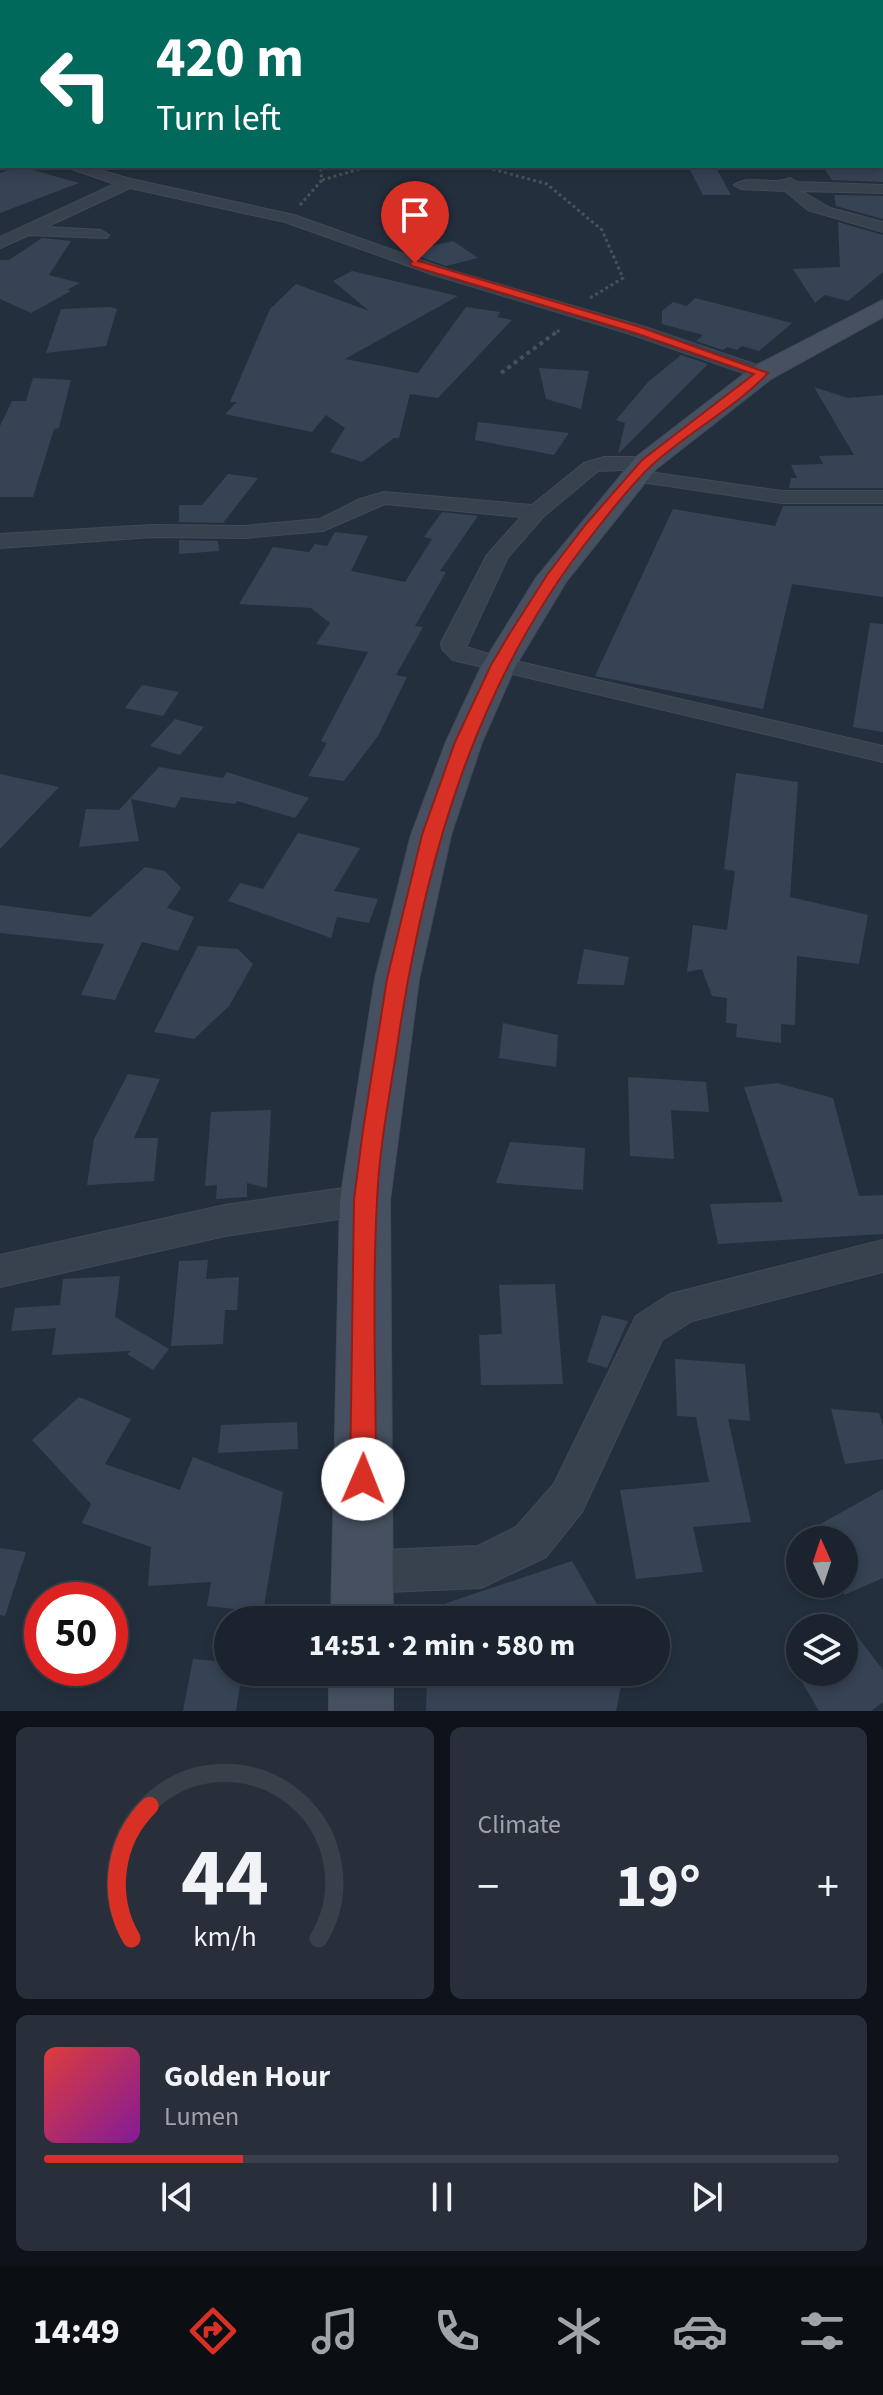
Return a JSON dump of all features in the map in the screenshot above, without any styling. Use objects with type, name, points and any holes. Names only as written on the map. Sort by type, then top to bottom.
[{"type":"main road","points":[[362,1606],[365,1200],[397,979],[431,835],[464,742],[499,665],[552,578],[641,469],[762,373],[883,307]]},
{"type":"main road","points":[[361,1686],[361,1711]]},
{"type":"street","points":[[77,168],[128,183],[289,218],[440,272],[577,312],[762,373]]},
{"type":"street","points":[[785,171],[800,199],[828,214],[883,227]]},
{"type":"street","points":[[0,243],[128,183]]},
{"type":"street","points":[[741,185],[883,189]]},
{"type":"street","points":[[27,230],[101,235]]},
{"type":"street","points":[[883,497],[782,497],[604,463],[591,467],[537,512],[498,555],[453,643],[454,649],[461,655],[499,665],[883,754]]},
{"type":"street","points":[[0,541],[152,531],[244,532],[323,525],[335,522],[369,501],[384,498],[537,512]]},
{"type":"street","points":[[0,1271],[49,1264],[175,1230],[236,1218],[365,1200]]},
{"type":"street","points":[[362,1572],[481,1567],[531,1542],[568,1498],[649,1328],[683,1306],[883,1256]]},
{"type":"path","points":[[320,168],[322,180]]},
{"type":"path","points":[[289,218],[322,180],[363,168]]},
{"type":"path","points":[[488,168],[547,184],[602,230],[623,278],[501,373]]},
{"type":"building","points":[[26,168],[79,183],[0,213],[0,173]]},
{"type":"building","points":[[689,168],[716,168],[731,195],[703,195]]},
{"type":"building","points":[[823,168],[883,168],[883,182],[832,180]]},
{"type":"building","points":[[834,195],[883,196],[883,219],[836,206]]},
{"type":"building","points":[[838,222],[883,235],[883,272],[848,301],[825,295],[815,303],[793,269],[840,267]]},
{"type":"building","points":[[42,238],[71,241],[49,275],[80,283],[31,313],[0,299],[0,260],[9,260]]},
{"type":"building","points":[[453,241],[478,258],[446,266],[407,252]]},
{"type":"building","points":[[352,271],[458,296],[345,359],[418,373],[466,307],[500,312],[497,317],[512,320],[438,398],[410,394],[399,438],[394,438],[362,462],[330,452],[345,428],[326,415],[312,432],[225,414],[237,402],[230,402],[270,309],[296,284],[369,311],[333,281]]},
{"type":"building","points":[[695,298],[792,323],[759,351],[742,346],[737,350],[727,347],[723,350],[696,341],[703,335],[662,324],[662,311],[673,302],[687,306]]},
{"type":"building","points":[[61,309],[117,309],[106,346],[46,353]]},
{"type":"building","points":[[681,355],[708,364],[618,454],[625,423],[616,420],[648,382]]},
{"type":"building","points":[[539,368],[589,371],[581,409],[546,399]]},
{"type":"building","points":[[33,378],[71,380],[59,428],[54,429],[33,497],[0,497],[0,426],[12,401],[26,401]]},
{"type":"building","points":[[814,387],[848,398],[883,395],[883,488],[789,488],[791,478],[797,478],[791,465],[823,464],[819,456],[854,455]]},
{"type":"building","points":[[478,422],[569,433],[554,455],[475,440]]},
{"type":"building","points":[[228,474],[258,478],[223,523],[179,522],[179,505],[202,505]]},
{"type":"building","points":[[783,506],[883,506],[883,597],[792,584],[763,709],[595,676],[673,509],[775,526]]},
{"type":"building","points":[[442,512],[478,516],[440,571],[446,572],[415,626],[423,627],[396,675],[407,677],[378,736],[344,781],[308,776],[327,743],[321,741],[368,652],[316,644],[330,623],[311,608],[239,604],[273,547],[309,552],[315,544],[327,546],[335,532],[368,536],[351,571],[405,582],[432,539],[424,537]]},
{"type":"building","points":[[179,540],[218,541],[219,551],[179,554]]},
{"type":"building","points":[[870,623],[883,624],[883,732],[853,727]]},
{"type":"building","points":[[142,685],[179,692],[163,716],[125,708]]},
{"type":"building","points":[[175,719],[204,727],[180,755],[150,746]]},
{"type":"building","points":[[159,767],[223,778],[227,772],[309,798],[295,818],[237,801],[235,804],[181,797],[175,808],[131,799],[139,841],[79,847],[86,809],[119,810]]},
{"type":"building","points":[[736,773],[798,782],[790,897],[868,915],[859,964],[797,956],[795,1025],[781,1024],[781,1043],[736,1037],[737,1024],[726,1023],[727,998],[712,996],[702,969],[687,972],[693,925],[727,930],[735,871],[724,869]]},
{"type":"building","points":[[0,774],[59,787],[0,849]]},
{"type":"building","points":[[298,833],[360,848],[334,891],[378,899],[369,923],[337,917],[331,938],[228,901],[240,883],[263,889]]},
{"type":"building","points":[[145,867],[165,871],[181,888],[167,908],[194,917],[178,951],[142,942],[115,1000],[81,995],[104,944],[0,933],[0,905],[90,917]]},
{"type":"building","points":[[198,946],[238,949],[253,964],[229,1006],[194,1039],[154,1032]]},
{"type":"building","points":[[584,949],[629,957],[624,985],[577,984]]},
{"type":"building","points":[[503,1023],[558,1035],[556,1067],[499,1058]]},
{"type":"building","points":[[128,1074],[160,1079],[134,1138],[158,1138],[154,1181],[87,1185],[94,1139]]},
{"type":"building","points":[[628,1077],[706,1082],[709,1112],[671,1110],[674,1159],[630,1156]]},
{"type":"building","points":[[777,1083],[833,1098],[859,1196],[883,1195],[883,1234],[718,1244],[710,1204],[783,1202],[744,1087]]},
{"type":"building","points":[[271,1110],[267,1188],[247,1183],[247,1197],[216,1199],[217,1185],[205,1186],[211,1112]]},
{"type":"building","points":[[510,1142],[585,1148],[583,1190],[496,1183]]},
{"type":"building","points":[[208,1260],[206,1279],[239,1277],[237,1310],[225,1310],[223,1344],[171,1346],[179,1261]]},
{"type":"building","points":[[120,1276],[115,1317],[169,1349],[153,1370],[127,1354],[131,1351],[52,1355],[56,1328],[11,1331],[15,1308],[60,1305],[63,1279]]},
{"type":"building","points":[[555,1284],[563,1384],[481,1385],[479,1335],[502,1334],[499,1285]]},
{"type":"building","points":[[602,1315],[628,1321],[607,1368],[587,1362]]},
{"type":"building","points":[[675,1359],[745,1364],[750,1421],[728,1419],[751,1522],[693,1527],[703,1572],[636,1579],[620,1490],[709,1482],[696,1417],[677,1416]]},
{"type":"building","points":[[79,1397],[131,1419],[105,1464],[180,1490],[193,1457],[283,1492],[264,1606],[207,1606],[211,1582],[148,1586],[151,1547],[82,1523],[91,1504],[32,1440]]},
{"type":"building","points":[[831,1409],[879,1413],[883,1425],[883,1459],[845,1464]]},
{"type":"building","points":[[297,1422],[298,1449],[218,1453],[221,1425]]},
{"type":"building","points":[[883,1489],[883,1578],[858,1589],[858,1526],[817,1526]]},
{"type":"building","points":[[0,1548],[26,1552],[5,1616],[0,1615]]},
{"type":"building","points":[[572,1561],[598,1606],[438,1606]]},
{"type":"building","points":[[858,1637],[883,1670],[883,1702],[871,1711],[819,1711],[804,1686],[858,1686]]},
{"type":"building","points":[[193,1659],[214,1661],[214,1686],[240,1686],[236,1711],[183,1711]]},
{"type":"building","points":[[427,1686],[621,1686],[616,1711],[426,1711]]},
{"type":"route","points":[[363,1479],[365,1200],[374,1130],[397,979],[431,835],[464,742],[499,665],[552,578],[591,527],[646,463],[762,373],[636,330],[415,263]]}]
